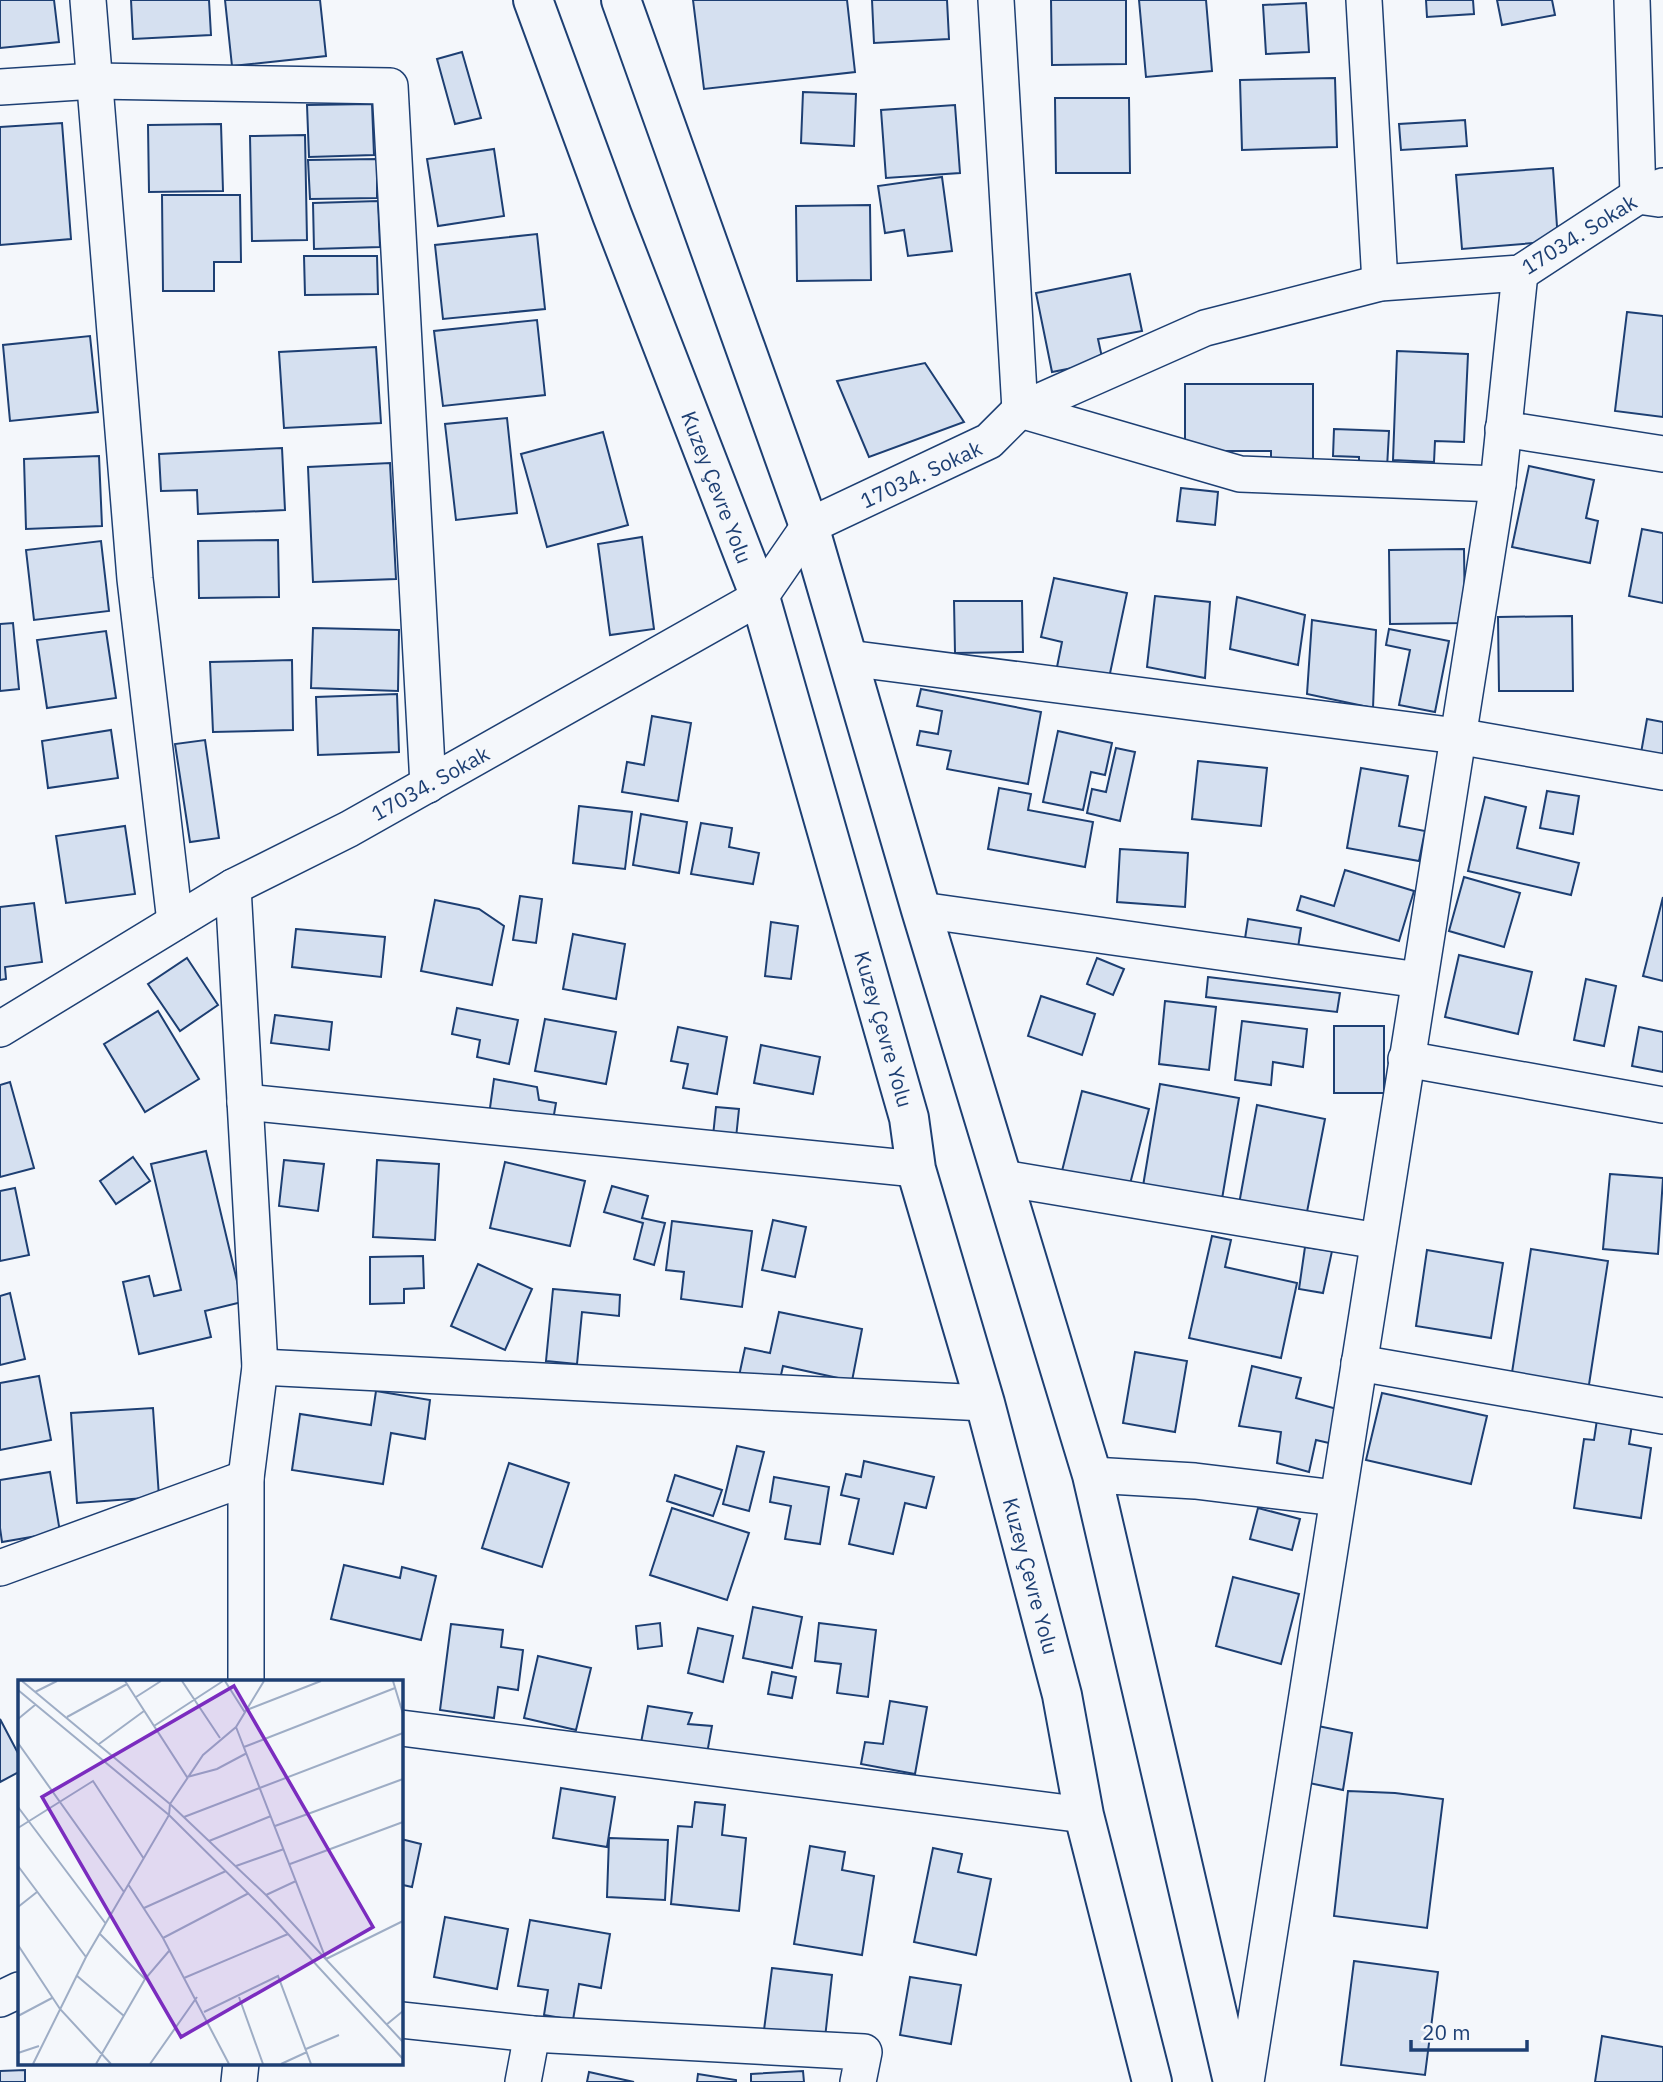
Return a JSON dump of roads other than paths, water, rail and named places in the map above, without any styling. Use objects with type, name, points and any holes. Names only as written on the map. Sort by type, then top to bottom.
[{"type":"highway","name":"Kuzey Çevre Yolu","points":[[533,0],[612,215],[760,597],[909,1118],[916,1169],[985,1403],[1062,1695],[1084,1815],[1152,2082]]},
{"type":"highway","points":[[621,0],[809,526],[921,910],[1092,1475],[1233,2082]]},
{"type":"street","points":[[88,0],[135,579],[175,922]]},
{"type":"street","points":[[996,0],[1020,410],[1240,474],[1498,484]]},
{"type":"street","points":[[1364,0],[1380,283]]},
{"type":"street","points":[[1632,0],[1655,194]]},
{"type":"street","points":[[0,88],[95,80],[390,86],[428,785]]},
{"type":"street","name":"17034. Sokak","points":[[0,1029],[233,887],[349,829],[760,597],[809,526],[989,441],[1020,410],[1205,328],[1380,283],[1520,273],[1610,216],[1655,194]]},
{"type":"street","points":[[1246,2082],[1498,484],[1520,273]]},
{"type":"street","points":[[1503,429],[1663,454]]},
{"type":"street","points":[[848,659],[1457,736],[1663,772]]},
{"type":"street","points":[[233,887],[260,1367],[246,1478],[246,1680]]},
{"type":"street","points":[[921,910],[1419,980]]},
{"type":"street","points":[[1406,1059],[1663,1105]]},
{"type":"street","points":[[245,1102],[916,1169]]},
{"type":"street","points":[[1002,1178],[1378,1241]]},
{"type":"street","points":[[1359,1363],[1663,1416]]},
{"type":"street","points":[[260,1367],[985,1403]]},
{"type":"street","points":[[1092,1475],[1195,1481],[1336,1498]]},
{"type":"street","points":[[0,1568],[246,1478]]},
{"type":"street","points":[[402,1728],[1084,1815]]},
{"type":"street","points":[[0,1999],[18,1990]]},
{"type":"street","points":[[402,2020],[532,2034],[863,2052],[858,2082]]},
{"type":"street","points":[[523,2082],[532,2034]]},
{"type":"street","points":[[239,2082],[241,2064]]}]
